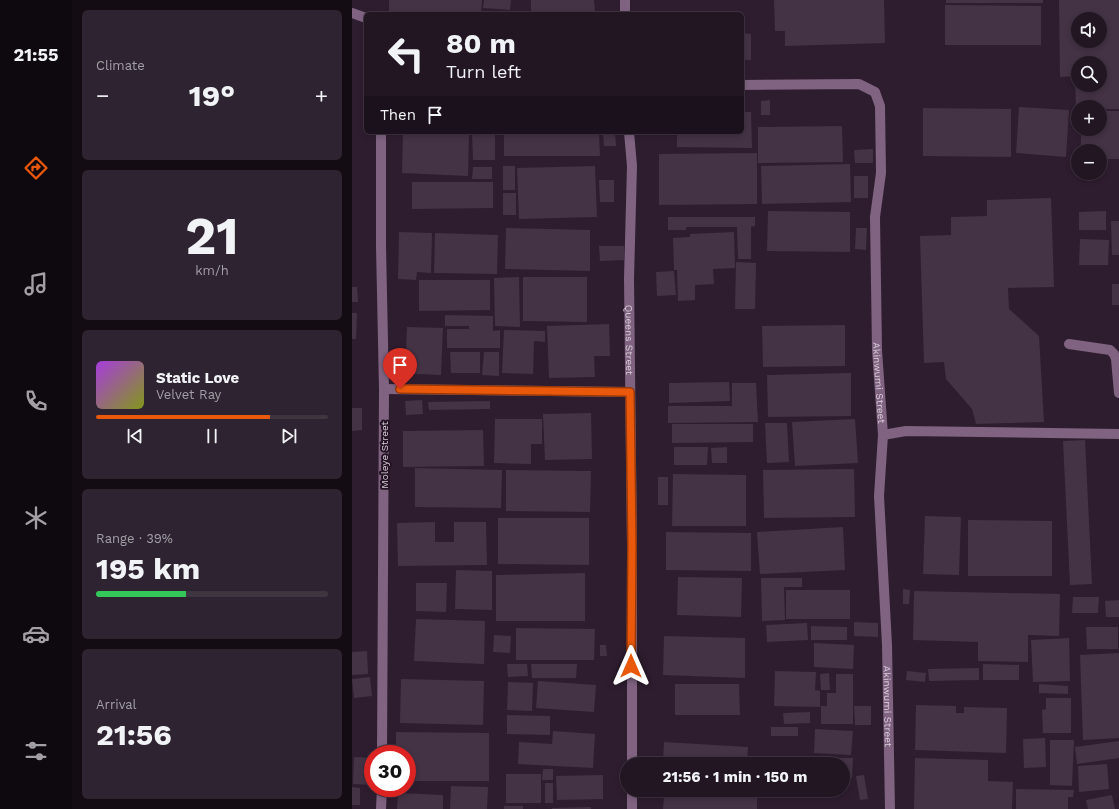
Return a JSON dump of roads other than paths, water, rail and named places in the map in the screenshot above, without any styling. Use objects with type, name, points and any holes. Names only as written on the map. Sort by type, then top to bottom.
[{"type":"street","points":[[625,0],[625,12]]},
{"type":"street","points":[[352,13],[364,17]]},
{"type":"street","name":"Akinwumi Street","points":[[744,85],[859,84],[874,92],[880,106],[881,173],[875,218],[877,350],[883,436],[879,496],[887,645],[890,809]]},
{"type":"street","name":"Moleye Street","points":[[381,134],[381,246],[384,389],[382,745]]},
{"type":"street","name":"Queens Street","points":[[629,134],[632,166],[629,279],[632,546],[632,757]]},
{"type":"street","points":[[1070,344],[1110,350],[1114,354],[1116,359],[1119,394]]},
{"type":"street","points":[[384,389],[630,392]]},
{"type":"street","points":[[883,436],[906,431],[1119,434]]},
{"type":"street","points":[[382,797],[382,809]]},
{"type":"street","points":[[632,797],[632,809]]}]
